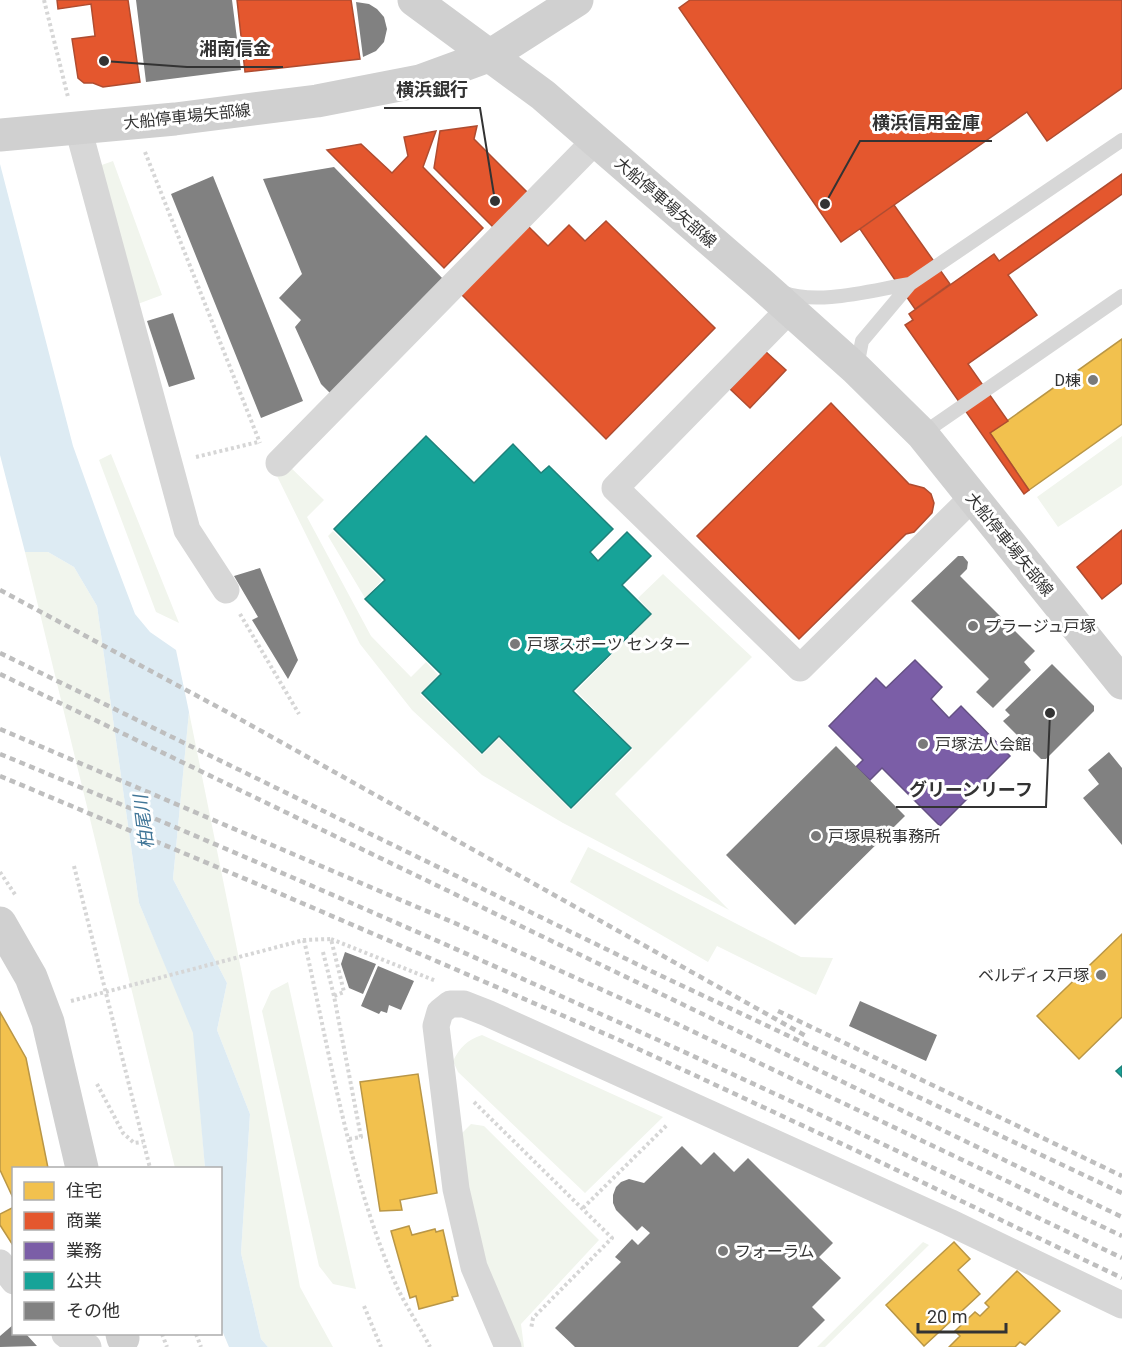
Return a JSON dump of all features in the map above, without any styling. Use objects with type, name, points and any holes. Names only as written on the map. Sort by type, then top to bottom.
[{"type":"main road","points":[[414,0],[491,55],[577,0]]},
{"type":"main road","name":"大船停車場矢部線","points":[[0,135],[73,123],[176,118],[317,101],[420,81],[491,55],[543,95],[856,369],[922,434],[1118,672]]},
{"type":"main road","points":[[0,923],[31,977],[48,1022],[82,1167]]},
{"type":"street","points":[[73,123],[187,530],[226,590]]},
{"type":"street","points":[[279,463],[595,141]]},
{"type":"street","points":[[790,309],[615,488],[800,668],[973,496]]},
{"type":"street","points":[[519,1342],[474,1267],[456,1189],[436,1026],[440,1012],[450,1004],[464,1004],[690,1104],[949,1222],[1122,1305]]},
{"type":"street","points":[[0,1263],[12,1278]]},
{"type":"street","points":[[66,1335],[88,1347]]},
{"type":"lane","points":[[0,147],[73,123]]},
{"type":"lane","points":[[856,369],[862,341],[910,284],[1122,140]]},
{"type":"lane","points":[[761,284],[794,297],[824,298],[910,284]]},
{"type":"lane","points":[[922,434],[1122,296]]},
{"type":"path","points":[[44,0],[73,123]]},
{"type":"path","points":[[144,150],[259,442],[279,463]]},
{"type":"path","points":[[170,464],[259,442]]},
{"type":"path","points":[[226,590],[299,714]]},
{"type":"path","points":[[74,866],[150,1167]]},
{"type":"path","points":[[331,939],[344,992],[334,996]]},
{"type":"path","points":[[65,1002],[304,940],[331,939],[437,982]]},
{"type":"path","points":[[304,940],[349,1138],[373,1223],[398,1288],[430,1347]]},
{"type":"path","points":[[323,952],[334,996],[361,1137],[349,1138]]},
{"type":"path","points":[[104,1094],[123,1133],[134,1143],[143,1142]]},
{"type":"path","points":[[474,1102],[612,1238],[533,1318],[519,1342]]},
{"type":"path","points":[[583,1208],[690,1104]]},
{"type":"path","points":[[364,1306],[381,1347]]},
{"type":"shaded area","points":[[113,161],[162,295],[135,305],[99,166]]},
{"type":"shaded area","points":[[1122,436],[1122,485],[1058,527],[1037,497]]},
{"type":"shaded area","points":[[111,454],[179,623],[156,612],[99,460]]},
{"type":"shaded area","points":[[284,461],[324,500],[307,517],[371,636],[411,677],[426,662],[438,675],[420,694],[482,755],[499,738],[571,810],[633,749],[576,691],[652,614],[638,598],[663,574],[752,657],[615,794],[729,910],[563,823],[482,775],[412,710],[360,644],[275,472]]},
{"type":"shaded area","points":[[333,531],[382,580],[365,598],[328,536]]},
{"type":"shaded area","points":[[25,552],[48,552],[74,567],[97,606],[139,903],[194,1033],[205,1167],[175,1167]]},
{"type":"shaded area","points":[[189,712],[242,974],[300,1287],[333,1347],[268,1347],[261,1339],[241,1253],[250,1114],[217,1030],[227,983],[173,879]]},
{"type":"shaded area","points":[[588,847],[801,957],[833,958],[816,995],[717,946],[708,962],[570,882]]},
{"type":"shaded area","points":[[288,982],[356,1289],[333,1284],[319,1266],[262,1011],[271,991]]},
{"type":"shaded area","points":[[482,1035],[663,1117],[585,1193],[458,1072],[453,1061],[458,1052],[472,1039]]},
{"type":"shaded area","points":[[471,1124],[484,1126],[599,1240],[521,1324],[524,1347],[516,1347],[491,1287],[469,1201],[462,1133]]},
{"type":"shaded area","points":[[923,1242],[929,1245],[825,1347],[817,1347]]},
{"type":"water","name":"柏尾川","points":[[0,164],[73,446],[105,535],[135,614],[150,632],[176,650],[189,712],[173,879],[227,983],[217,1030],[250,1114],[241,1253],[261,1339],[268,1347],[229,1347],[222,1330],[222,1167],[205,1167],[193,1033],[139,903],[97,606],[74,567],[48,552],[25,552],[0,455]]},
{"type":"building: 住宅","name":"D棟","points":[[1122,339],[1122,424],[1029,490],[990,433]]},
{"type":"building: 住宅","name":"ベルディス戸塚","points":[[1122,934],[1122,1017],[1079,1059],[1037,1016]]},
{"type":"building: 住宅","points":[[0,1012],[26,1058],[48,1167],[12,1167],[12,1196],[0,1170]]},
{"type":"building: 住宅","points":[[418,1074],[437,1193],[400,1200],[402,1210],[380,1211],[360,1082]]},
{"type":"building: 住宅","points":[[12,1208],[12,1244],[0,1225],[0,1214]]},
{"type":"building: 住宅","points":[[409,1226],[412,1235],[435,1229],[436,1232],[443,1230],[458,1296],[452,1297],[453,1300],[419,1309],[416,1296],[410,1298],[391,1231]]},
{"type":"building: 住宅","points":[[954,1242],[970,1259],[958,1270],[980,1294],[924,1346],[886,1305]]},
{"type":"building: 住宅","points":[[1017,1271],[1060,1311],[1025,1345],[1020,1342],[1015,1347],[949,1347],[960,1336],[955,1331],[975,1312],[980,1316],[989,1307],[985,1303]]},
{"type":"building: 商業","points":[[57,0],[128,0],[140,82],[103,87],[93,83],[84,83],[78,78],[72,39],[95,36],[91,4],[58,9]]},
{"type":"building: 商業","points":[[237,0],[351,0],[360,59],[245,72]]},
{"type":"building: 商業","points":[[690,0],[1122,0],[1122,88],[1047,141],[1027,112],[841,242],[679,8]]},
{"type":"building: 商業","points":[[477,126],[474,139],[531,196],[496,230],[434,168],[440,131]]},
{"type":"building: 商業","points":[[436,131],[423,167],[483,228],[444,268],[327,150],[361,144],[392,173],[408,156],[404,137]]},
{"type":"building: 商業","points":[[1122,174],[1122,194],[1008,275],[1037,315],[968,364],[1008,421],[990,433],[1029,490],[1024,494],[905,325],[913,320],[909,314],[994,254],[999,261]]},
{"type":"building: 商業","points":[[894,205],[950,284],[915,309],[860,229]]},
{"type":"building: 商業","points":[[606,221],[715,328],[606,439],[461,294],[528,226],[548,246],[569,225],[585,241]]},
{"type":"building: 商業","points":[[765,351],[786,370],[750,408],[730,389]]},
{"type":"building: 商業","points":[[831,403],[909,484],[924,488],[931,494],[934,503],[932,513],[914,532],[906,534],[799,639],[697,536]]},
{"type":"building: 商業","points":[[1122,530],[1122,583],[1102,599],[1077,567]]},
{"type":"building: 業務","name":"戸塚法人会館","points":[[915,660],[942,687],[931,699],[949,718],[961,706],[1010,756],[940,826],[882,768],[870,780],[856,767],[863,760],[829,726],[876,678],[886,688]]},
{"type":"building: 公共","name":"戸塚スポーツ センター","points":[[426,436],[474,483],[513,444],[541,473],[549,466],[613,529],[590,552],[598,561],[627,532],[651,556],[622,585],[651,614],[573,691],[631,748],[571,808],[499,736],[482,753],[422,693],[441,674],[365,599],[385,580],[334,529]]},
{"type":"building: 公共","points":[[1122,1066],[1122,1077],[1116,1071]]},
{"type":"building: その他","points":[[136,0],[232,0],[241,70],[146,82]]},
{"type":"building: その他","points":[[356,2],[369,4],[377,9],[384,17],[387,29],[384,42],[376,51],[363,57]]},
{"type":"building: その他","points":[[334,167],[446,282],[333,396],[321,384],[295,327],[301,320],[279,298],[302,274],[263,179]]},
{"type":"building: その他","points":[[213,176],[303,401],[261,418],[171,194]]},
{"type":"building: その他","points":[[173,313],[195,379],[169,387],[147,321]]},
{"type":"building: その他","name":"プラージュ戸塚","points":[[958,556],[963,556],[968,562],[967,569],[960,576],[1035,651],[1024,662],[1031,670],[993,708],[976,692],[989,679],[911,601]]},
{"type":"building: その他","points":[[260,568],[298,660],[288,679],[252,620],[258,617],[234,576]]},
{"type":"building: その他","points":[[1052,664],[1094,706],[1094,711],[1046,759],[1041,759],[1003,721],[1010,715],[1005,710]]},
{"type":"building: その他","name":"戸塚県税事務所","points":[[836,746],[905,816],[795,925],[726,855]]},
{"type":"building: その他","points":[[1109,752],[1122,768],[1122,845],[1083,798],[1099,784],[1088,770]]},
{"type":"building: その他","points":[[345,952],[376,964],[363,994],[349,988],[341,964]]},
{"type":"building: その他","points":[[378,966],[414,981],[401,1010],[389,1005],[387,1013],[381,1011],[379,1014],[361,1006]]},
{"type":"building: その他","points":[[860,1001],[937,1035],[926,1061],[849,1026]]},
{"type":"building: その他","name":"フォーラム","points":[[682,1146],[701,1165],[714,1152],[734,1172],[748,1158],[833,1243],[819,1257],[841,1278],[812,1307],[825,1320],[798,1347],[575,1347],[555,1328],[621,1262],[615,1257],[632,1239],[638,1245],[650,1233],[642,1226],[637,1231],[616,1210],[613,1195],[616,1187],[629,1179],[644,1183]]},
{"type":"building: その他","points":[[12,1326],[12,1335],[27,1335],[37,1346],[0,1347],[0,1336]]},
{"type":"railway","points":[[0,590],[229,713],[806,1036]]},
{"type":"railway","points":[[0,653],[651,971],[1122,1193]]},
{"type":"railway","points":[[0,674],[1122,1217]]},
{"type":"railway","points":[[0,729],[457,924],[671,1021],[1122,1236]]},
{"type":"railway","points":[[0,754],[142,813],[565,998],[705,1061],[1122,1258]]},
{"type":"railway","points":[[0,776],[617,1039],[1122,1278]]},
{"type":"railway","points":[[778,1011],[1122,1176]]},
{"type":"place","name":"湘南信金","points":[[104,61]]},
{"type":"place","name":"横浜銀行","points":[[495,201]]},
{"type":"place","name":"横浜信用金庫","points":[[825,204]]},
{"type":"place","name":"D棟","points":[[1093,380]]},
{"type":"place","name":"プラージュ戸塚","points":[[973,626]]},
{"type":"place","name":"戸塚スポーツ センター","points":[[515,644]]},
{"type":"place","name":"グリーンリーフ","points":[[1050,713]]},
{"type":"place","name":"戸塚法人会館","points":[[923,744]]},
{"type":"place","name":"戸塚県税事務所","points":[[816,836]]},
{"type":"place","name":"ベルディス戸塚","points":[[1101,975]]},
{"type":"place","name":"フォーラム","points":[[723,1251]]}]
